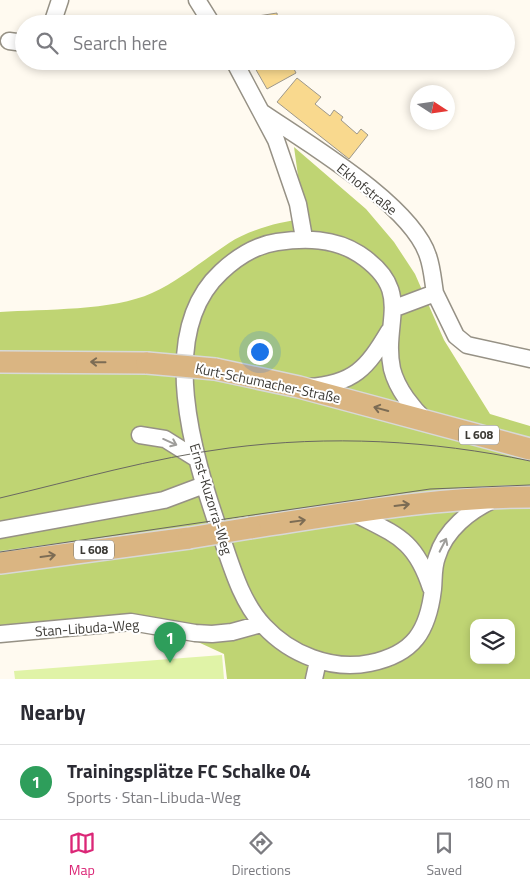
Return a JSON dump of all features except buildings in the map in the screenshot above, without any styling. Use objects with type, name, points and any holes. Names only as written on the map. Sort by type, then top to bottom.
[{"type":"main road","name":"Kurt-Schumacher-Straße","points":[[0,362],[147,363],[215,369],[299,387],[530,449]]},
{"type":"main road","name":"L 608","points":[[0,563],[189,538],[398,505],[500,497],[530,497]]},
{"type":"street","points":[[55,15],[60,0]]},
{"type":"street","points":[[197,0],[206,15]]},
{"type":"street","name":"Ekhofstraße","points":[[239,70],[276,140],[298,204],[304,238]]},
{"type":"street","name":"Ekhofstraße","points":[[263,113],[330,159],[399,213],[417,234],[428,255],[435,293],[456,336],[467,345],[530,359]]},
{"type":"street","name":"Ernst-Kuzorra-Weg","points":[[428,422],[416,412],[393,372],[390,348],[395,308],[389,288],[377,268],[364,258],[333,243],[304,238],[272,242],[250,251],[229,264],[212,281],[197,302],[188,332],[185,363],[188,410],[196,459],[231,566],[246,598],[262,624],[290,648],[318,660],[346,665],[368,664],[390,658],[407,648],[419,636],[430,615],[436,558],[445,540],[462,520],[487,503],[500,497]]},
{"type":"street","points":[[395,308],[435,293]]},
{"type":"street","name":"Ernst-Kuzorra-Weg","points":[[299,387],[318,386],[347,378],[364,369],[375,356],[392,324]]},
{"type":"street","points":[[140,436],[165,439],[196,459]]},
{"type":"street","points":[[0,530],[164,500],[204,485]]},
{"type":"street","name":"Ernst-Kuzorra-Weg","points":[[354,513],[404,539],[418,555],[432,592]]},
{"type":"street","name":"Stan-Libuda-Weg","points":[[0,634],[132,622],[195,633],[212,634],[232,632],[262,624]]},
{"type":"street","points":[[314,679],[318,660]]},
{"type":"green space","points":[[294,147],[366,209],[394,242],[415,274],[444,340],[490,414],[530,426],[530,679],[227,679],[224,654],[174,631],[133,621],[0,633],[0,312],[78,308],[136,299],[172,283],[237,238],[255,230],[304,219]]},
{"type":"green space","points":[[222,655],[224,679],[15,679],[14,671]]},
{"type":"tram line","points":[[0,498],[114,470],[200,452],[267,444],[343,441],[418,444],[455,448],[530,461]]},
{"type":"tram line","points":[[0,552],[430,489],[530,485]]},
{"type":"place","name":"Trainingsplätze FC Schalke 04","points":[[170,663]]}]
